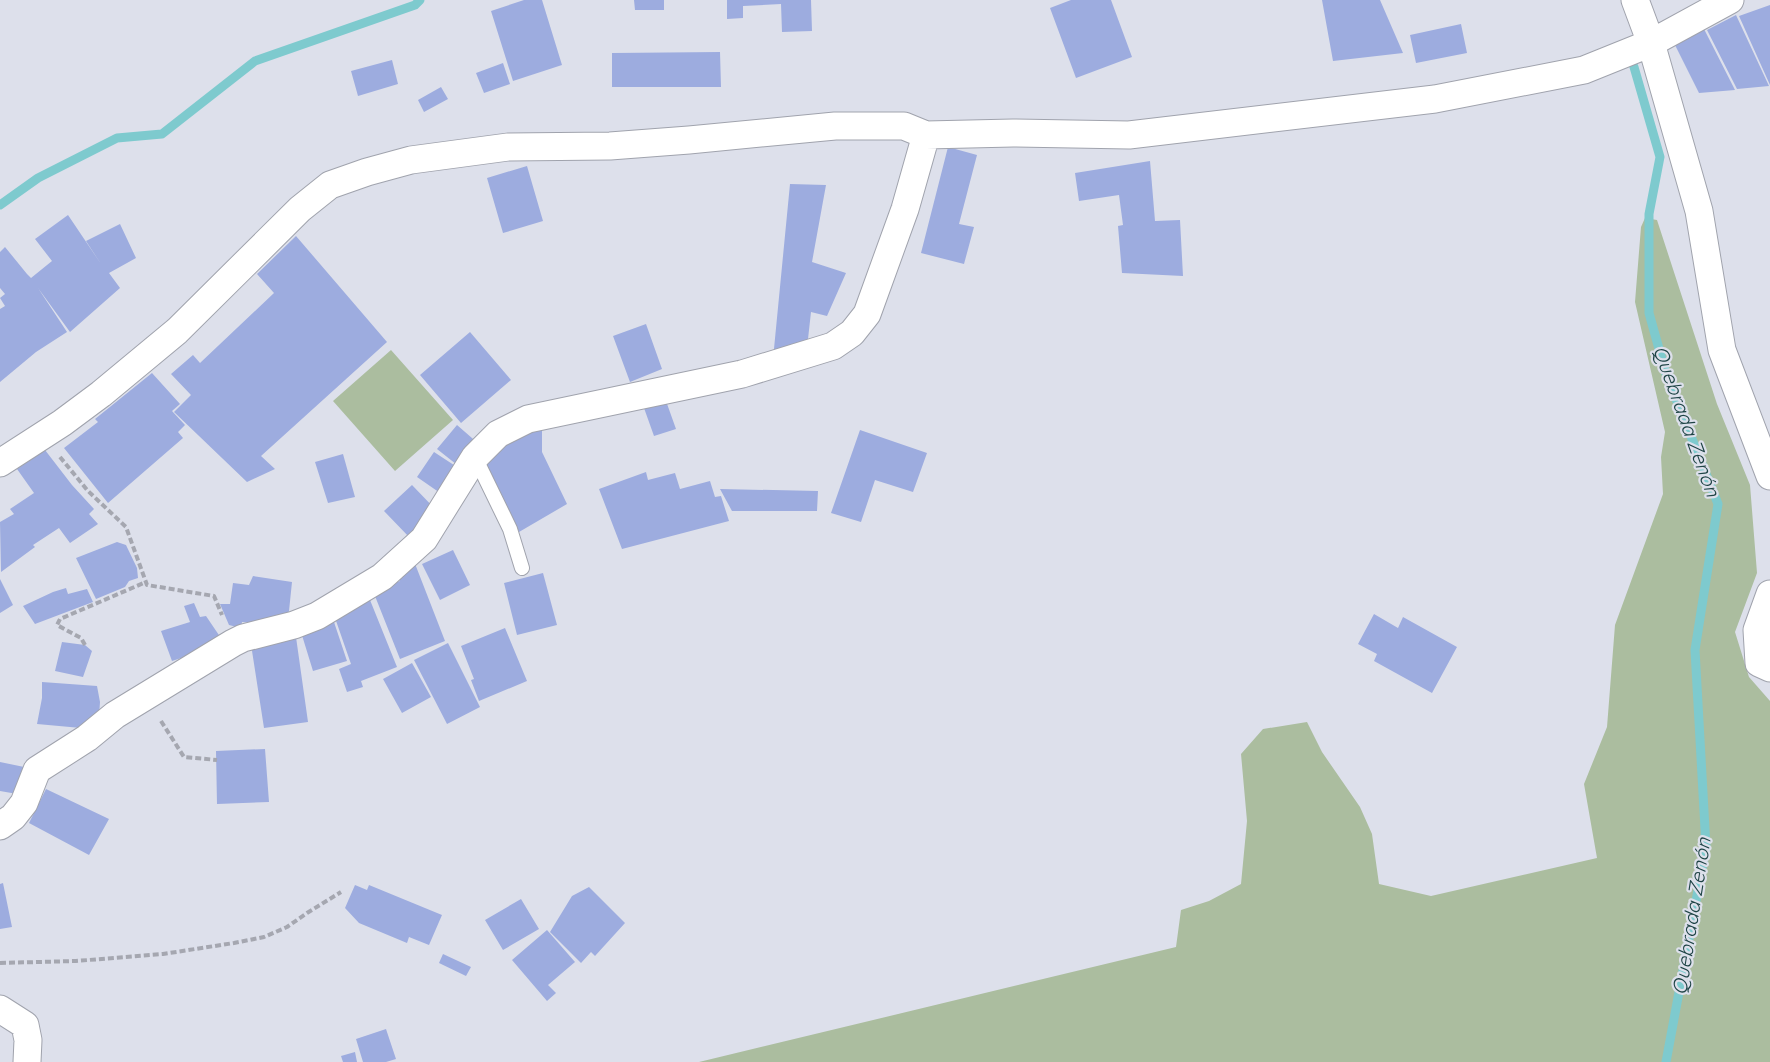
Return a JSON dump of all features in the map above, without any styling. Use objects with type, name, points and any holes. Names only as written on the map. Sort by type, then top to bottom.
[{"type":"street","points":[[1635,0],[1651,43],[1700,211],[1722,350],[1770,476]]},
{"type":"street","points":[[0,463],[101,394],[177,330],[300,209],[330,185],[411,160],[508,147],[610,146],[835,126],[904,126],[926,135],[1013,133],[1129,135],[1435,99],[1584,70],[1651,43],[1730,0]]},
{"type":"street","points":[[0,825],[13,817],[24,803],[38,770],[87,738],[114,715],[233,643],[317,616],[382,577],[424,539],[475,457],[498,434],[528,419],[742,374],[833,346],[852,333],[867,314],[905,209],[926,135]]},
{"type":"street","points":[[1770,594],[1757,630],[1759,663],[1770,668]]},
{"type":"street","points":[[0,1009],[25,1025],[28,1040],[27,1062]]},
{"type":"lane","points":[[475,457],[510,529],[522,568]]},
{"type":"path","points":[[43,435],[88,490],[126,527],[147,585],[214,596],[233,643]]},
{"type":"path","points":[[85,645],[81,638],[57,625],[60,619],[146,582]]},
{"type":"path","points":[[144,696],[184,757],[217,760]]},
{"type":"path","points":[[0,963],[76,961],[163,954],[264,937],[288,927],[341,892]]},
{"type":"green space","points":[[1645,218],[1657,220],[1717,404],[1750,485],[1757,573],[1735,632],[1749,677],[1770,701],[1770,1062],[699,1062],[1176,947],[1181,910],[1209,901],[1241,884],[1247,821],[1241,754],[1263,729],[1307,722],[1322,752],[1360,807],[1372,834],[1379,884],[1431,896],[1597,858],[1584,784],[1607,727],[1615,625],[1663,494],[1661,457],[1665,432],[1635,302],[1641,227]]},
{"type":"green space","points":[[391,350],[453,420],[395,471],[333,401]]},
{"type":"building","points":[[524,0],[542,0],[562,65],[513,81],[491,11]]},
{"type":"building","points":[[634,0],[664,0],[664,10],[635,10]]},
{"type":"building","points":[[727,0],[811,0],[812,31],[782,32],[781,4],[743,6],[743,18],[727,19]]},
{"type":"building","points":[[1071,0],[1111,0],[1132,57],[1076,78],[1050,8]]},
{"type":"building","points":[[1322,0],[1380,0],[1403,53],[1333,61]]},
{"type":"building","points":[[1770,5],[1770,85],[1739,16]]},
{"type":"building","points":[[1736,15],[1769,86],[1737,89],[1707,30]]},
{"type":"building","points":[[1461,24],[1467,53],[1416,63],[1410,35]]},
{"type":"building","points":[[1704,29],[1735,90],[1699,93],[1675,45]]},
{"type":"building","points":[[720,52],[721,87],[612,87],[612,53]]},
{"type":"building","points":[[392,60],[398,84],[358,96],[351,71]]},
{"type":"building","points":[[503,63],[510,84],[484,93],[476,73]]},
{"type":"building","points":[[441,87],[448,99],[424,112],[418,100]]},
{"type":"building","points":[[948,147],[977,155],[959,224],[974,227],[964,264],[921,253]]},
{"type":"building","points":[[1150,161],[1155,221],[1180,220],[1183,276],[1122,273],[1118,226],[1123,225],[1119,195],[1079,201],[1075,173]]},
{"type":"building","points":[[527,166],[543,221],[503,233],[487,178]]},
{"type":"building","points":[[790,184],[826,185],[812,262],[846,273],[827,316],[811,312],[807,348],[773,359]]},
{"type":"building","points":[[68,215],[101,264],[86,241],[120,224],[136,258],[109,273],[120,288],[70,332],[38,288],[67,332],[36,352],[0,382],[0,309],[5,306],[0,298],[5,294],[0,288],[0,252],[5,247],[31,278],[52,261],[35,239]]},
{"type":"building","points":[[296,236],[387,342],[261,456],[275,469],[247,482],[174,412],[191,395],[171,374],[193,355],[200,363],[274,293],[257,274]]},
{"type":"building","points":[[646,324],[662,369],[630,382],[613,336]]},
{"type":"building","points":[[470,332],[511,380],[461,423],[420,375]]},
{"type":"building","points":[[152,373],[180,404],[172,411],[185,425],[178,432],[183,438],[108,503],[64,448],[98,422],[95,419]]},
{"type":"building","points":[[666,401],[676,429],[654,436],[644,408]]},
{"type":"building","points":[[457,425],[480,445],[461,468],[437,449]]},
{"type":"building","points":[[542,429],[542,452],[567,504],[519,532],[481,462],[502,438]]},
{"type":"building","points":[[860,430],[927,453],[913,492],[875,480],[861,522],[831,513]]},
{"type":"building","points":[[45,450],[94,509],[89,514],[98,524],[70,543],[59,528],[33,545],[35,547],[1,572],[0,522],[14,514],[10,509],[34,493],[17,469]]},
{"type":"building","points":[[434,452],[460,469],[443,495],[417,477]]},
{"type":"building","points":[[343,454],[355,497],[328,503],[315,462]]},
{"type":"building","points":[[646,472],[648,480],[675,473],[680,489],[710,481],[715,497],[721,496],[729,521],[622,549],[599,489]]},
{"type":"building","points":[[412,485],[438,512],[410,538],[384,511]]},
{"type":"building","points":[[720,489],[818,491],[817,511],[732,511]]},
{"type":"building","points":[[117,542],[126,545],[137,568],[138,578],[129,581],[125,587],[96,599],[76,558]]},
{"type":"building","points":[[453,550],[470,585],[440,600],[422,564]]},
{"type":"building","points":[[412,556],[445,641],[400,659],[373,591],[400,581],[393,564]]},
{"type":"building","points":[[543,573],[557,625],[517,635],[504,583]]},
{"type":"building","points":[[253,576],[292,582],[289,611],[283,625],[242,622],[241,628],[229,625],[220,604],[230,604],[233,583],[249,585]]},
{"type":"building","points":[[0,579],[13,605],[0,613]]},
{"type":"building","points":[[66,588],[68,594],[87,589],[93,602],[35,624],[23,606]]},
{"type":"building","points":[[370,600],[397,667],[361,681],[363,687],[347,692],[339,669],[351,664],[334,615]]},
{"type":"building","points":[[194,603],[200,617],[206,616],[225,644],[172,661],[161,631],[190,622],[184,606]]},
{"type":"building","points":[[1374,614],[1398,628],[1403,617],[1457,647],[1432,693],[1374,661],[1377,654],[1358,644]]},
{"type":"building","points":[[334,622],[347,661],[313,671],[301,632]]},
{"type":"building","points":[[505,628],[527,681],[479,701],[471,680],[474,679],[461,646]]},
{"type":"building","points":[[295,630],[308,722],[264,728],[250,638]]},
{"type":"building","points":[[62,642],[85,645],[92,651],[83,677],[55,671]]},
{"type":"building","points":[[448,643],[480,707],[447,724],[414,660]]},
{"type":"building","points":[[412,663],[431,697],[402,713],[383,679]]},
{"type":"building","points":[[42,682],[97,686],[100,702],[99,716],[92,729],[37,724],[42,698]]},
{"type":"building","points":[[265,749],[269,802],[217,804],[216,751]]},
{"type":"building","points":[[0,762],[29,768],[23,795],[0,791]]},
{"type":"building","points":[[46,789],[109,819],[89,855],[29,823]]},
{"type":"building","points":[[3,883],[12,927],[0,929],[0,884]]},
{"type":"building","points":[[355,885],[367,890],[369,885],[442,915],[429,945],[409,937],[407,943],[359,923],[345,908]]},
{"type":"building","points":[[589,887],[625,923],[595,956],[591,952],[581,963],[550,932],[572,896]]},
{"type":"building","points":[[521,899],[539,929],[503,950],[485,920]]},
{"type":"building","points":[[547,930],[575,962],[548,985],[556,993],[547,1001],[512,960]]},
{"type":"building","points":[[443,954],[471,967],[466,976],[439,963]]},
{"type":"building","points":[[386,1029],[396,1059],[386,1062],[363,1062],[356,1039]]},
{"type":"building","points":[[355,1052],[357,1062],[343,1062],[341,1056]]},
{"type":"waterway","points":[[0,205],[38,178],[117,138],[162,134],[255,61],[415,5],[420,0]]},
{"type":"waterway","name":"Quebrada Zenón","points":[[1634,67],[1660,157],[1649,214],[1649,313],[1666,374],[1718,504],[1695,650],[1706,847],[1666,1062]]}]
